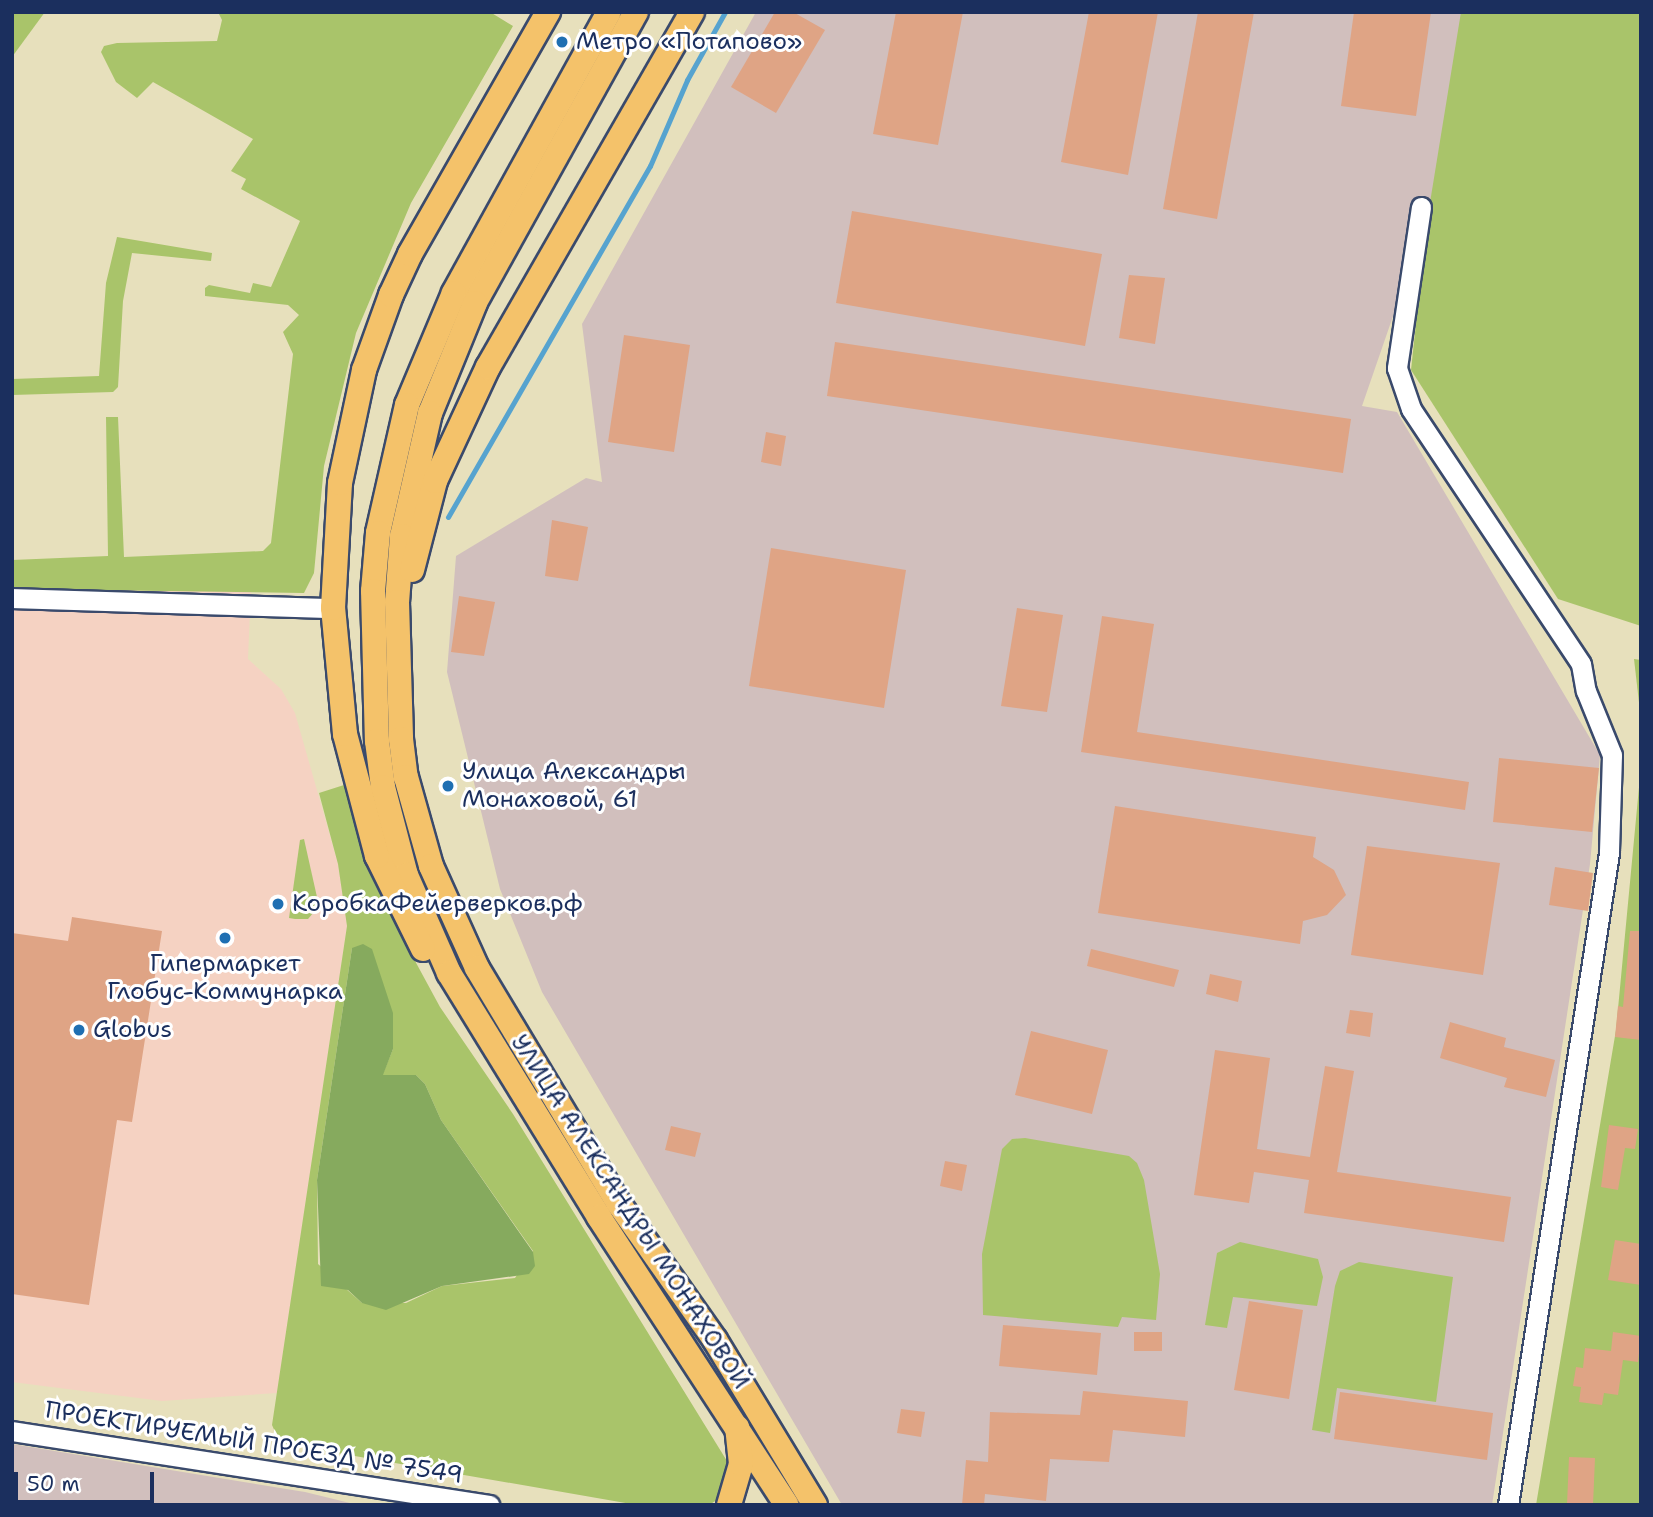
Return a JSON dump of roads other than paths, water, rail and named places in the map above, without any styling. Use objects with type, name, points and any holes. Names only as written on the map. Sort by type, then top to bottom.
[{"type":"main road","points":[[477,1021],[436,970],[405,920],[377,856],[345,734],[333,608],[340,483],[356,401],[376,334],[410,254],[548,12]]},
{"type":"main road","name":"УЛИЦА АЛЕКСАНДРЫ МОНАХОВОЙ","points":[[608,12],[524,188],[430,413],[402,536],[397,698],[406,777],[431,866],[462,937],[501,1012],[597,1168],[715,1340],[815,1505]]},
{"type":"main road","name":"УЛИЦА АЛЕКСАНДРЫ МОНАХОВОЙ","points":[[636,12],[454,293],[407,405],[388,475],[373,591],[373,698],[392,827],[422,915],[477,1021],[599,1217],[736,1422],[787,1505]]},
{"type":"main road","points":[[397,647],[423,521],[454,435],[488,367],[692,12]]},
{"type":"main road","points":[[729,1505],[741,1464],[736,1422]]},
{"type":"street","points":[[1421,207],[1397,368],[1411,409],[1581,664],[1586,691],[1612,755],[1609,853],[1508,1505]]},
{"type":"street","points":[[12,598],[333,608]]},
{"type":"street","name":"ПРОЕКТИРУЕМЫЙ ПРОЕЗД № 7549","points":[[12,1431],[489,1505]]},
{"type":"waterway","points":[[448,517],[650,166],[687,80],[725,12]]},
{"type":"place","name":"Метро «Потапово»","points":[[562,42]]},
{"type":"place","name":"Улица Александры Монаховой, 61","points":[[448,786]]},
{"type":"place","name":"КоробкаФейерверков.рф","points":[[278,904]]},
{"type":"place","name":"Гипермаркет Глобус-Коммунарка","points":[[225,938]]},
{"type":"place","name":"Globus","points":[[79,1030]]}]
